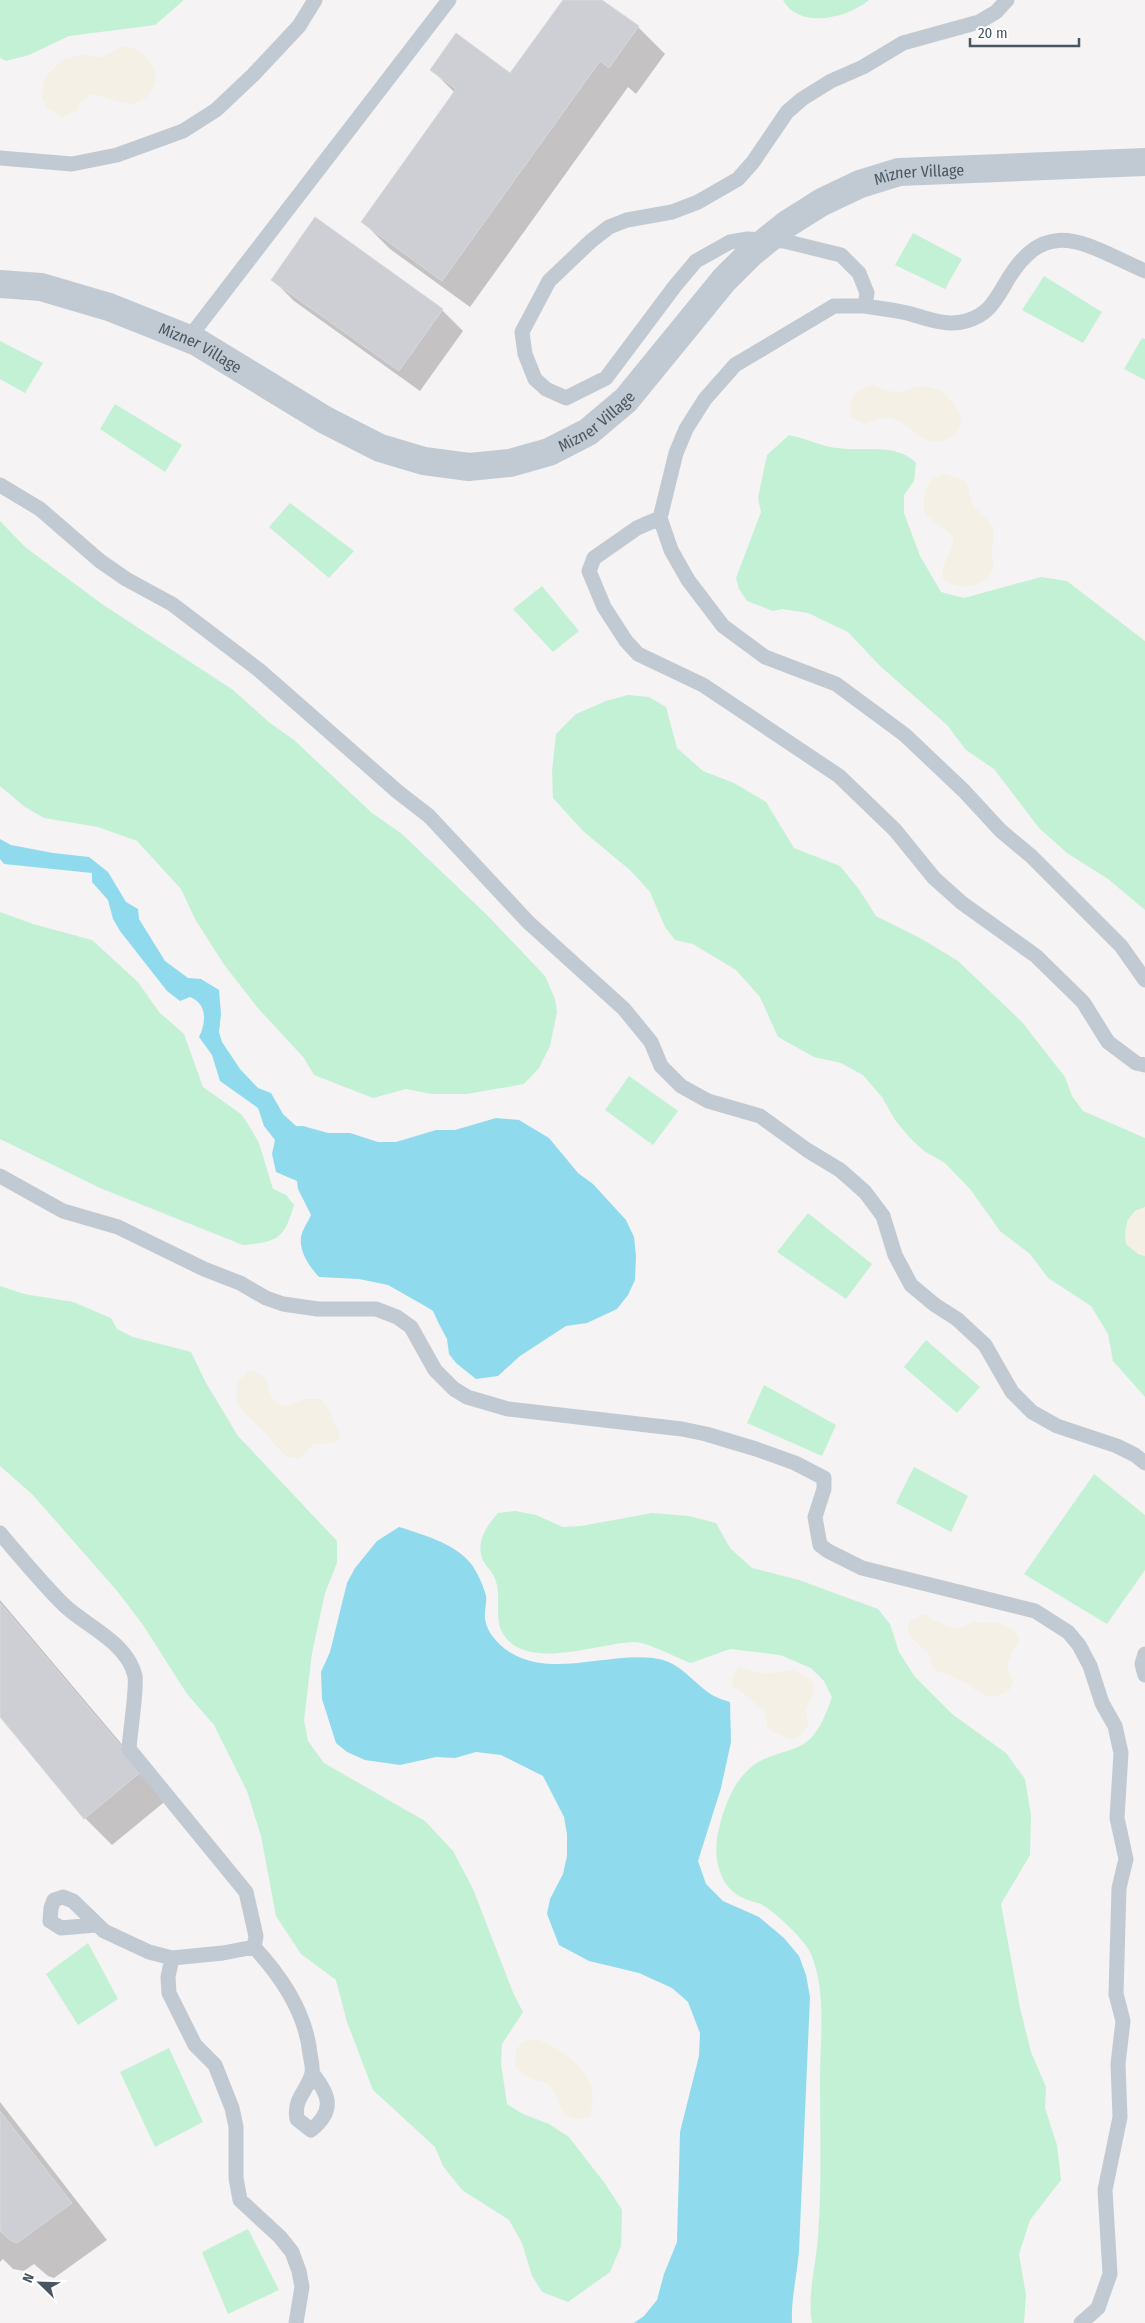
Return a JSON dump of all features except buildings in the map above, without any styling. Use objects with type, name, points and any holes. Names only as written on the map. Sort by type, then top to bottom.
[{"type":"street","name":"Mizner Village","points":[[0,284],[41,287],[109,307],[188,339],[325,420],[380,448],[424,461],[469,467],[510,463],[549,452],[588,432],[626,400],[724,280],[750,254],[787,224],[822,202],[860,184],[899,172],[1145,162]]},
{"type":"lane","points":[[0,158],[72,164],[117,155],[184,131],[216,110],[253,76],[299,26],[316,0]]},
{"type":"lane","points":[[188,339],[449,0]]},
{"type":"lane","points":[[865,306],[868,293],[859,273],[841,254],[808,246],[748,239],[730,242],[696,261],[606,378],[566,398],[546,389],[535,380],[525,354],[522,332],[549,281],[591,241],[610,227],[627,220],[672,212],[698,202],[738,179],[753,162],[787,112],[802,99],[831,81],[863,67],[903,42],[979,22],[996,12],[1007,0]]},
{"type":"lane","points":[[1145,271],[1083,244],[1057,239],[1048,241],[1028,252],[1009,276],[991,309],[966,321],[933,322],[908,314],[865,306],[834,306],[735,365],[705,399],[686,429],[676,453],[660,518],[671,550],[688,580],[723,626],[765,657],[836,684],[905,735],[964,791],[1001,831],[1030,856],[1121,946],[1145,980]]},
{"type":"lane","points":[[0,485],[40,509],[100,561],[126,579],[172,604],[259,670],[398,792],[429,816],[528,922],[624,1009],[651,1042],[661,1066],[681,1086],[708,1101],[760,1116],[807,1150],[840,1170],[853,1181],[865,1192],[883,1216],[895,1255],[911,1285],[935,1305],[957,1319],[986,1345],[1012,1392],[1032,1412],[1057,1426],[1117,1446],[1135,1455],[1145,1463]]},
{"type":"lane","points":[[660,518],[637,528],[594,558],[589,571],[604,607],[626,641],[638,654],[703,685],[840,776],[895,830],[934,878],[962,903],[1036,956],[1083,1002],[1108,1042],[1136,1063],[1145,1065]]},
{"type":"lane","points":[[0,1176],[63,1211],[118,1227],[204,1269],[240,1283],[266,1298],[310,1308],[376,1309],[397,1317],[411,1327],[434,1370],[454,1389],[468,1397],[508,1409],[706,1434],[737,1442],[795,1463],[824,1478],[824,1489],[815,1517],[820,1545],[828,1551],[862,1568],[1035,1610],[1068,1632],[1079,1645],[1090,1666],[1095,1685],[1115,1726],[1119,1740],[1121,1763],[1117,1818],[1126,1859],[1119,1888],[1116,1994],[1123,2021],[1118,2064],[1120,2116],[1105,2190],[1110,2274],[1098,2308],[1081,2323]]},
{"type":"lane","points":[[0,1533],[52,1594],[116,1645],[130,1662],[135,1678],[130,1748],[246,1892],[256,1936],[254,1947]]},
{"type":"lane","points":[[1145,1654],[1142,1664],[1145,1675]]},
{"type":"lane","points":[[96,1925],[104,1931],[149,1952],[172,1958],[224,1953],[254,1947]]},
{"type":"lane","points":[[254,1947],[271,1964],[302,2014],[309,2042],[312,2073]]},
{"type":"lane","points":[[172,1958],[168,1977],[169,1993],[195,2045],[215,2065],[232,2108],[236,2127],[236,2178],[240,2200],[280,2237],[292,2252],[299,2271],[302,2286],[296,2323]]},
{"type":"green space","points":[[0,0],[184,0],[155,25],[69,36],[29,55],[6,61],[0,58]]},
{"type":"green space","points":[[783,0],[869,0],[849,12],[837,16],[812,18],[800,15],[790,9]]},
{"type":"green space","points":[[913,233],[962,259],[945,289],[895,265]]},
{"type":"green space","points":[[1044,276],[1102,312],[1083,343],[1022,310]]},
{"type":"green space","points":[[1142,338],[1145,339],[1145,380],[1124,369]]},
{"type":"green space","points":[[0,341],[43,363],[25,393],[0,379]]},
{"type":"green space","points":[[115,404],[182,445],[165,472],[100,429]]},
{"type":"green space","points":[[789,435],[841,449],[876,449],[898,452],[908,456],[916,463],[914,481],[904,495],[904,513],[920,556],[941,592],[964,598],[1041,577],[1067,581],[1145,641],[1145,910],[1108,879],[1067,853],[1039,828],[994,769],[966,750],[947,725],[879,665],[848,632],[808,613],[782,609],[773,611],[747,601],[739,589],[736,578],[761,512],[758,498],[767,455]]},
{"type":"green space","points":[[290,503],[354,551],[329,578],[269,527]]},
{"type":"green space","points":[[0,521],[25,547],[102,604],[233,690],[270,723],[294,740],[372,813],[402,834],[487,915],[545,976],[555,999],[557,1012],[550,1046],[539,1068],[524,1084],[467,1094],[432,1094],[406,1089],[373,1098],[314,1075],[304,1058],[257,1007],[223,963],[195,919],[181,889],[137,841],[98,827],[44,818],[25,807],[0,786]]},
{"type":"green space","points":[[542,586],[579,631],[553,652],[513,609]]},
{"type":"green space","points":[[628,695],[649,697],[666,707],[677,748],[703,771],[734,783],[766,802],[794,848],[840,866],[858,888],[876,916],[922,939],[958,961],[1022,1022],[1065,1077],[1072,1096],[1083,1111],[1145,1138],[1145,1207],[1135,1211],[1127,1221],[1138,1254],[1145,1256],[1145,1397],[1113,1361],[1108,1334],[1091,1306],[1048,1278],[1030,1254],[1000,1231],[970,1189],[945,1163],[924,1151],[910,1138],[895,1120],[882,1097],[863,1075],[841,1063],[814,1057],[778,1037],[760,997],[736,970],[693,944],[675,940],[665,927],[650,892],[631,871],[583,831],[553,798],[552,772],[556,734],[576,714],[606,701]]},
{"type":"green space","points":[[0,912],[33,924],[92,940],[138,982],[159,1012],[184,1034],[203,1087],[241,1114],[259,1143],[273,1189],[286,1195],[294,1205],[287,1225],[278,1237],[264,1242],[243,1245],[100,1188],[0,1139]]},
{"type":"green space","points":[[629,1076],[678,1111],[653,1145],[605,1110]]},
{"type":"green space","points":[[808,1213],[872,1264],[846,1299],[777,1252]]},
{"type":"green space","points":[[0,1286],[24,1294],[73,1302],[111,1318],[117,1329],[133,1337],[191,1352],[206,1383],[238,1436],[337,1541],[337,1563],[325,1593],[312,1653],[304,1720],[308,1741],[324,1763],[425,1821],[453,1851],[473,1889],[514,1995],[523,2012],[502,2044],[501,2064],[507,2104],[523,2114],[549,2124],[569,2137],[606,2185],[622,2210],[621,2246],[610,2272],[568,2302],[542,2292],[532,2276],[522,2243],[509,2220],[462,2190],[443,2166],[435,2147],[373,2090],[347,2022],[336,1980],[301,1954],[276,1916],[261,1836],[247,1791],[214,1725],[187,1694],[143,1625],[118,1592],[32,1494],[0,1466]]},
{"type":"green space","points":[[926,1340],[980,1387],[957,1413],[904,1367]]},
{"type":"green space","points":[[764,1385],[836,1425],[822,1456],[747,1423]]},
{"type":"green space","points":[[914,1467],[968,1496],[951,1532],[896,1503]]},
{"type":"green space","points":[[1094,1474],[1145,1515],[1145,1570],[1107,1624],[1024,1574]]},
{"type":"green space","points":[[515,1511],[536,1515],[563,1527],[581,1526],[652,1513],[689,1516],[716,1523],[730,1548],[752,1568],[799,1580],[878,1609],[890,1624],[899,1652],[915,1677],[952,1714],[1006,1753],[1025,1779],[1031,1815],[1030,1855],[1001,1904],[1020,2008],[1031,2052],[1046,2087],[1045,2108],[1057,2145],[1061,2180],[1030,2220],[1019,2254],[1026,2295],[1024,2323],[812,2323],[811,2291],[818,2237],[821,2158],[820,2078],[822,2016],[816,1969],[808,1948],[781,1919],[761,1904],[743,1898],[728,1887],[723,1879],[716,1852],[718,1833],[724,1811],[739,1781],[746,1772],[764,1759],[793,1749],[809,1740],[826,1714],[832,1697],[824,1681],[811,1668],[780,1655],[730,1649],[691,1663],[639,1642],[562,1653],[527,1651],[512,1644],[502,1632],[500,1626],[497,1585],[494,1576],[483,1560],[480,1547],[486,1529],[498,1513]]},
{"type":"green space","points":[[88,1943],[118,1999],[78,2025],[46,1974]]},
{"type":"green space","points":[[169,2048],[203,2122],[155,2147],[120,2072]]},
{"type":"green space","points":[[248,2229],[279,2290],[228,2314],[202,2252]]},
{"type":"sand","points":[[123,46],[142,53],[153,67],[156,81],[146,97],[133,104],[128,104],[92,94],[80,103],[77,110],[61,117],[46,107],[42,98],[44,80],[64,59],[80,55],[102,57]]},
{"type":"sand","points":[[873,385],[893,392],[901,392],[919,386],[942,392],[953,403],[961,417],[957,431],[947,439],[929,441],[917,435],[899,421],[891,418],[882,418],[865,424],[851,417],[851,400],[857,392]]},
{"type":"sand","points":[[945,474],[966,481],[972,503],[990,524],[994,532],[992,559],[994,564],[991,572],[986,578],[972,586],[955,586],[948,583],[942,577],[943,567],[952,547],[953,537],[932,520],[924,508],[925,491],[928,486],[934,478]]},
{"type":"sand","points":[[1145,1207],[1145,1256],[1138,1254],[1126,1244],[1125,1231],[1128,1221],[1134,1213]]},
{"type":"sand","points":[[248,1371],[255,1371],[266,1378],[271,1397],[281,1405],[288,1405],[304,1399],[320,1399],[330,1412],[340,1433],[339,1438],[334,1443],[313,1444],[305,1454],[297,1458],[291,1458],[284,1454],[237,1404],[237,1383]]},
{"type":"sand","points":[[923,1614],[941,1624],[959,1629],[974,1622],[999,1623],[1011,1628],[1018,1635],[1019,1643],[1014,1648],[1007,1666],[1013,1683],[1009,1690],[998,1696],[989,1697],[962,1681],[933,1669],[928,1653],[911,1637],[907,1629],[910,1622]]},
{"type":"sand","points":[[739,1667],[764,1674],[792,1670],[810,1678],[814,1684],[814,1693],[806,1709],[808,1726],[800,1735],[790,1739],[772,1732],[767,1726],[765,1712],[733,1686],[732,1677]]},
{"type":"sand","points":[[539,2040],[570,2058],[588,2078],[592,2094],[590,2117],[570,2118],[561,2109],[556,2095],[546,2083],[529,2078],[515,2067],[516,2050],[523,2041]]},
{"type":"water","points":[[0,839],[11,845],[53,853],[89,857],[108,872],[126,902],[138,909],[139,919],[165,961],[188,978],[201,979],[219,990],[221,1014],[219,1032],[222,1042],[240,1069],[258,1088],[271,1093],[283,1114],[296,1126],[328,1133],[350,1133],[378,1142],[396,1142],[436,1130],[455,1130],[496,1118],[519,1120],[549,1138],[578,1173],[593,1184],[626,1220],[634,1237],[636,1256],[635,1280],[628,1295],[617,1309],[587,1323],[566,1326],[520,1356],[498,1376],[476,1379],[456,1363],[449,1354],[447,1339],[433,1311],[388,1285],[359,1279],[319,1277],[303,1254],[302,1234],[311,1215],[298,1189],[297,1181],[276,1172],[272,1154],[275,1140],[264,1126],[258,1108],[220,1081],[212,1055],[199,1037],[204,1020],[203,1009],[200,1004],[190,997],[180,1001],[167,991],[120,931],[113,919],[108,900],[92,882],[92,873],[4,864],[0,859]]},
{"type":"water","points":[[399,1527],[448,1546],[457,1551],[472,1565],[485,1592],[486,1625],[497,1642],[513,1654],[536,1662],[553,1664],[646,1657],[663,1660],[677,1666],[712,1695],[730,1702],[731,1742],[721,1788],[698,1861],[706,1884],[723,1901],[759,1917],[784,1938],[799,1956],[806,1975],[810,1997],[799,2251],[793,2296],[792,2323],[634,2323],[644,2316],[657,2300],[664,2274],[677,2242],[680,2132],[699,2056],[700,2033],[688,2002],[672,1988],[639,1973],[589,1961],[559,1945],[547,1914],[550,1899],[563,1874],[567,1856],[567,1834],[564,1817],[543,1776],[501,1755],[476,1752],[455,1758],[436,1757],[400,1765],[365,1760],[347,1752],[336,1743],[322,1699],[321,1672],[330,1652],[347,1583],[355,1568],[377,1541]]}]
